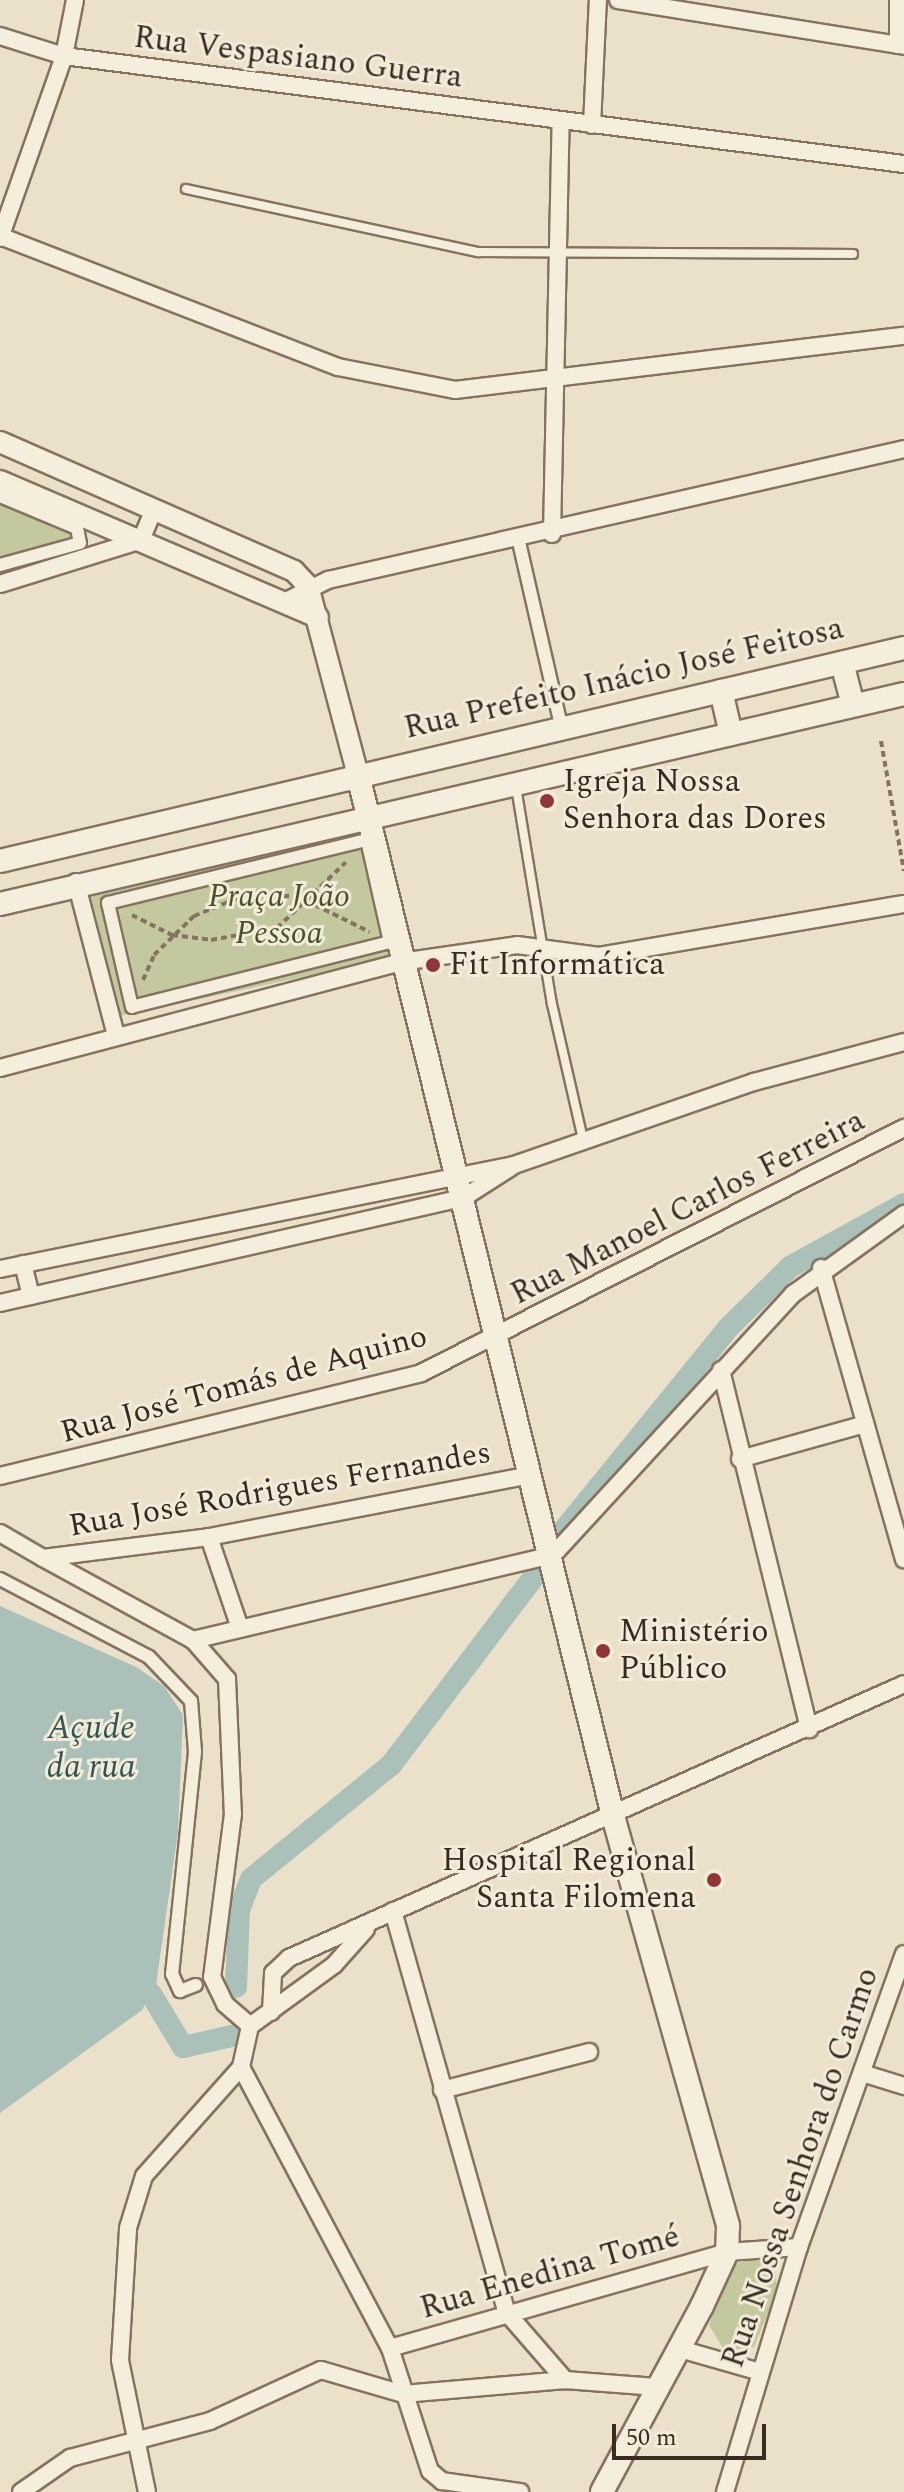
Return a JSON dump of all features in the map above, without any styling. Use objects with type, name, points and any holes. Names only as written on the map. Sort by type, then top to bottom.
[{"type":"main road","name":"Rua Prefeito Inácio José Feitosa","points":[[0,861],[357,771],[904,648]]},
{"type":"main road","points":[[842,663],[853,705]]},
{"type":"main road","points":[[721,691],[731,734]]},
{"type":"main road","points":[[0,904],[76,882],[904,694]]},
{"type":"main road","points":[[357,771],[401,962],[497,1337],[527,1476],[553,1555],[613,1816],[684,2051],[728,2226],[727,2252],[680,2349],[602,2492]]},
{"type":"street","points":[[75,0],[64,56],[0,237],[338,367],[455,390],[554,382],[904,336]]},
{"type":"street","points":[[592,125],[598,0]]},
{"type":"street","points":[[618,0],[901,46],[898,0]]},
{"type":"street","name":"Rua Vespasiano Guerra","points":[[0,36],[64,56],[904,164]]},
{"type":"street","points":[[552,534],[561,120]]},
{"type":"street","points":[[0,442],[269,558],[308,586],[357,771]]},
{"type":"street","points":[[286,601],[308,586],[519,542],[904,449]]},
{"type":"street","points":[[0,481],[318,617]]},
{"type":"street","points":[[0,496],[77,528],[80,543],[0,565]]},
{"type":"street","points":[[0,584],[141,540],[154,509]]},
{"type":"street","points":[[519,542],[561,726]]},
{"type":"street","points":[[367,840],[390,942],[132,1007],[108,903],[367,840]]},
{"type":"street","points":[[76,882],[116,1036]]},
{"type":"street","points":[[0,1068],[401,962],[489,947],[609,955],[904,904]]},
{"type":"street","points":[[0,1269],[457,1174],[514,1165],[583,1139],[904,1042]]},
{"type":"street","name":"Rua Manoel Carlos Ferreira","points":[[497,1337],[904,1128]]},
{"type":"street","points":[[0,1303],[463,1198],[514,1165]]},
{"type":"street","points":[[193,1640],[553,1555],[721,1370],[821,1268],[904,1214]]},
{"type":"street","points":[[23,1264],[31,1296]]},
{"type":"street","points":[[821,1268],[904,1559]]},
{"type":"street","name":"Rua José Tomás de Aquino","points":[[0,1476],[361,1390],[497,1337]]},
{"type":"street","points":[[721,1370],[740,1459],[809,1729]]},
{"type":"street","points":[[740,1459],[865,1424]]},
{"type":"street","name":"Rua José Rodrigues Fernandes","points":[[0,1533],[43,1558],[209,1537],[527,1476]]},
{"type":"street","points":[[209,1537],[240,1628]]},
{"type":"street","points":[[43,1558],[193,1640],[227,1679],[235,1764],[212,1977],[225,2004],[250,2026]]},
{"type":"street","points":[[0,1579],[149,1657],[191,1701],[195,1752],[172,1974],[180,1991],[196,1985]]},
{"type":"street","points":[[271,2012],[271,1978],[283,1961],[367,1927],[393,1911],[809,1729],[904,1684]]},
{"type":"street","points":[[393,1911],[507,2313],[565,2380]]},
{"type":"street","points":[[147,2492],[139,2438],[124,2389],[121,2318],[128,2228],[144,2176],[241,2067],[250,2026],[334,1965],[367,1927]]},
{"type":"street","name":"Rua Nossa Senhora do Carmo","points":[[725,2492],[799,2247],[904,1954]]},
{"type":"street","points":[[442,2090],[589,2052]]},
{"type":"street","points":[[241,2067],[390,2348],[403,2394],[434,2477],[520,2492]]},
{"type":"street","points":[[862,2073],[904,2086]]},
{"type":"street","name":"Rua Enedina Tomé","points":[[390,2348],[727,2252],[799,2247]]},
{"type":"street","points":[[680,2349],[760,2372]]},
{"type":"street","points":[[21,2492],[70,2458],[210,2421],[321,2370],[403,2394],[565,2380],[657,2387]]},
{"type":"lane","points":[[186,189],[478,252],[557,250],[853,254]]},
{"type":"lane","points":[[515,784],[548,951],[552,1004],[583,1139]]},
{"type":"path","points":[[881,741],[904,871]]},
{"type":"path","points":[[108,903],[172,935],[211,940],[277,928],[308,902],[367,840]]},
{"type":"path","points":[[132,1007],[154,955],[172,935],[194,916],[243,896],[308,902],[390,942]]},
{"type":"green space","points":[[0,496],[77,528],[80,543],[0,565]]},
{"type":"green space","name":"Praça João Pessoa","points":[[364,827],[392,958],[111,1018],[83,887]]},
{"type":"green space","points":[[758,2256],[776,2273],[777,2292],[754,2347],[725,2352],[709,2325],[732,2265]]},
{"type":"water","name":"Açude da rua","points":[[0,1606],[136,1667],[164,1686],[183,1715],[178,1832],[156,1985],[142,2010],[0,2113]]},
{"type":"waterway","points":[[564,1530],[728,1328],[790,1267],[904,1204]]},
{"type":"waterway","points":[[236,1987],[239,1910],[251,1879],[391,1765],[536,1574]]},
{"type":"waterway","points":[[151,1994],[183,2047],[232,2036]]},
{"type":"place","name":"Igreja Nossa Senhora das Dores","points":[[547,801]]},
{"type":"place","name":"Fit Informática","points":[[433,965]]},
{"type":"place","name":"Ministério Público","points":[[603,1651]]},
{"type":"place","name":"Hospital Regional Santa Filomena","points":[[714,1880]]}]
